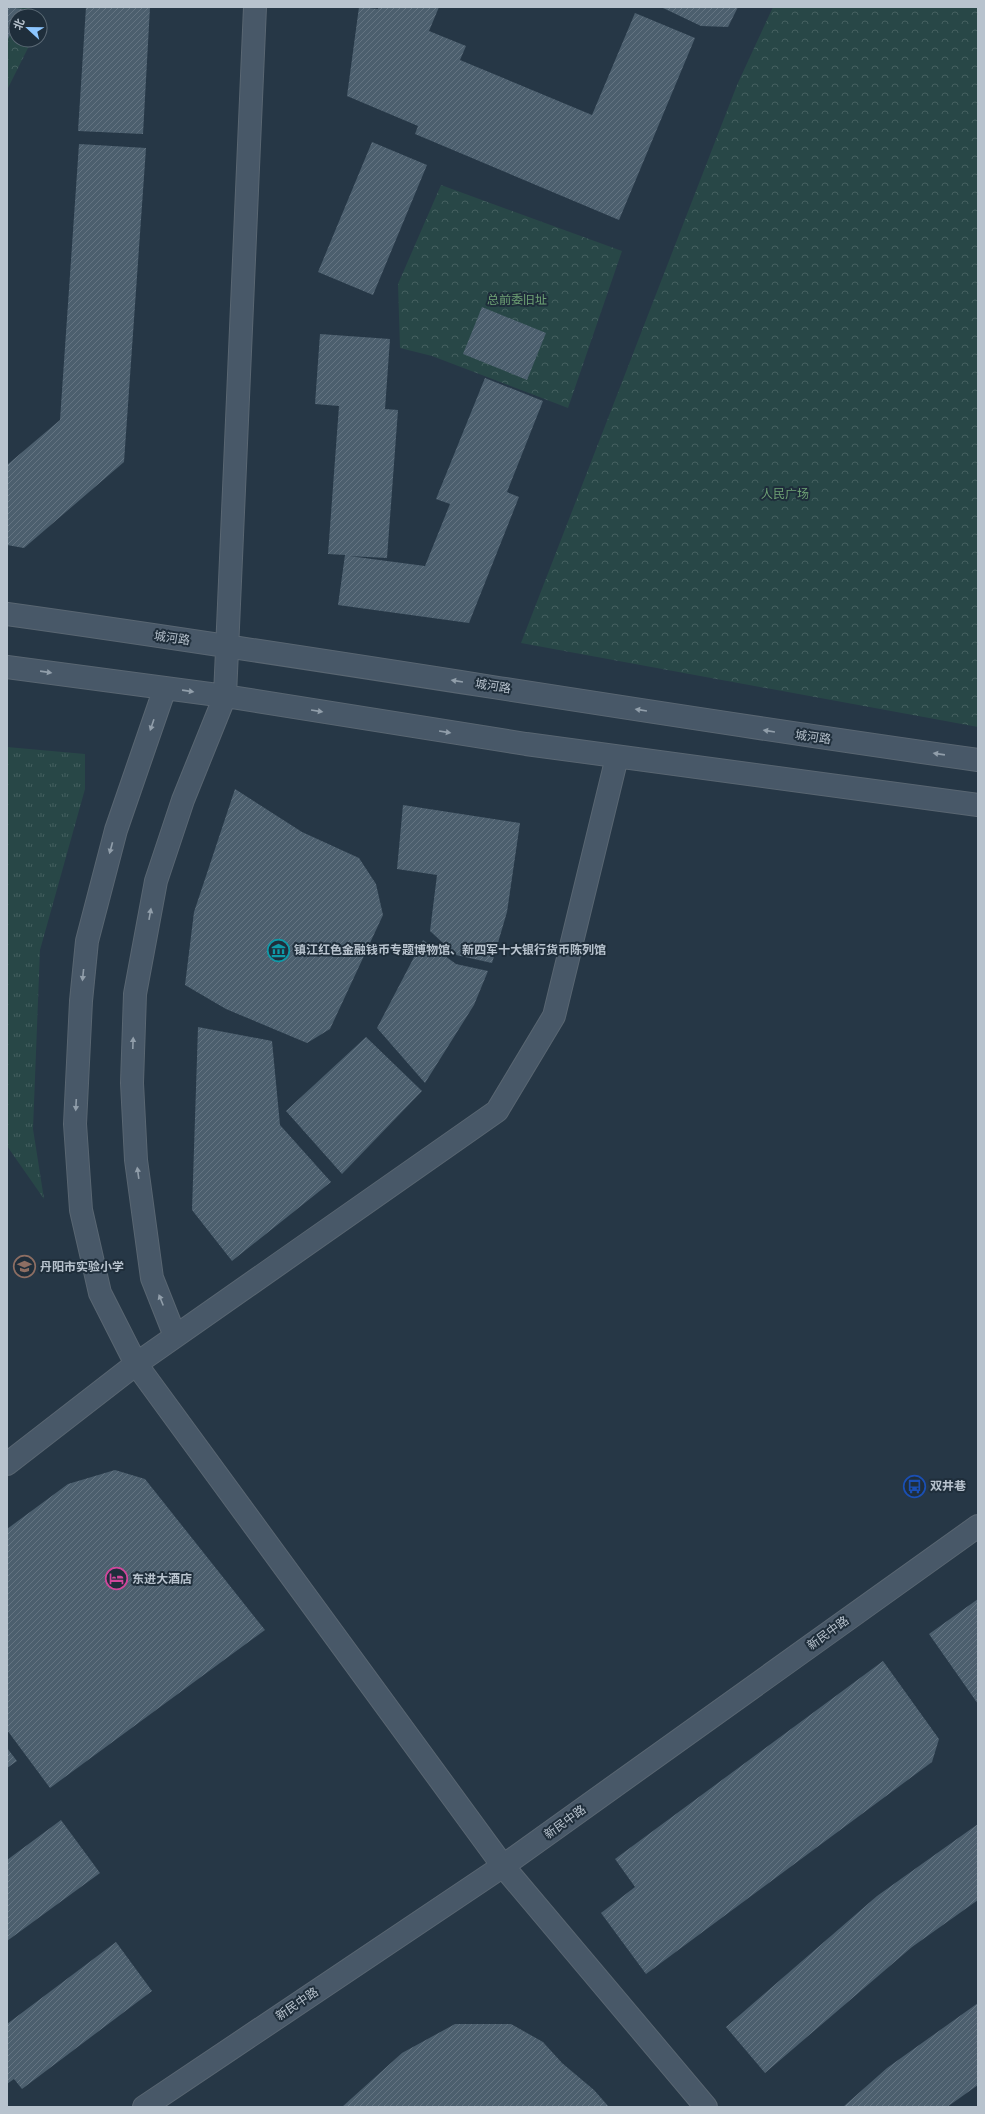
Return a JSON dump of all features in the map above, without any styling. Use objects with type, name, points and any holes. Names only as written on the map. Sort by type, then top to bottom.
[{"type":"main road","points":[[176,1336],[152,1278],[136,1160],[132,1083],[135,994],[156,881],[183,800],[224,696],[255,7]]},
{"type":"main road","name":"城河路","points":[[7,614],[419,675],[772,731],[978,760]]},
{"type":"main road","points":[[7,667],[224,696],[617,757],[978,805]]},
{"type":"main road","points":[[165,688],[116,830],[87,941],[81,1001],[75,1116],[81,1210],[100,1293],[136,1364],[503,1866],[706,2107]]},
{"type":"main road","points":[[7,1464],[136,1364],[497,1111],[554,1016],[617,757]]},
{"type":"main road","name":"新民中路","points":[[144,2107],[503,1866],[978,1526]]},
{"type":"green space","points":[[7,7],[27,7],[29,8],[8,8],[8,48],[28,48],[7,90]]},
{"type":"green space","name":"人民广场","points":[[773,7],[978,7],[978,727],[521,643],[737,85]]},
{"type":"green space","name":"总前委旧址","points":[[441,185],[622,251],[568,408],[432,356],[400,348],[398,284]]},
{"type":"green space","points":[[7,747],[85,754],[85,789],[40,950],[33,1129],[44,1199],[7,1146]]},
{"type":"building","points":[[7,7],[15,8],[8,8],[7,41]]},
{"type":"building","points":[[86,7],[150,7],[143,134],[78,131]]},
{"type":"building","points":[[359,7],[378,9],[378,7],[439,7],[429,31],[466,46],[460,60],[592,115],[635,13],[695,38],[619,220],[415,134],[418,126],[347,96]]},
{"type":"building","points":[[661,7],[738,7],[728,27],[701,26]]},
{"type":"building","points":[[372,142],[427,165],[373,295],[318,272]]},
{"type":"building","points":[[79,144],[146,148],[124,462],[24,548],[7,545],[7,465],[60,420]]},
{"type":"building","points":[[482,307],[546,333],[527,380],[463,354]]},
{"type":"building","points":[[320,334],[390,339],[385,409],[398,410],[387,558],[349,556],[425,566],[450,504],[436,499],[485,378],[543,401],[507,492],[519,497],[469,623],[338,605],[345,555],[328,554],[339,406],[315,404]]},
{"type":"building","name":"镇江红色金融钱币专题博物馆、新四军十大银行货币陈列馆","points":[[235,789],[302,832],[359,858],[376,884],[383,915],[330,1029],[307,1043],[226,1009],[185,985],[194,912]]},
{"type":"building","points":[[403,805],[520,823],[507,912],[492,963],[456,955],[430,931],[437,875],[397,869]]},
{"type":"building","points":[[423,940],[456,964],[488,971],[474,1005],[425,1083],[377,1028]]},
{"type":"building","points":[[198,1027],[272,1041],[280,1125],[331,1182],[232,1261],[192,1210]]},
{"type":"building","points":[[366,1037],[422,1091],[342,1174],[286,1111]]},
{"type":"building","name":"东进大酒店","points":[[115,1470],[145,1479],[265,1630],[50,1788],[7,1730],[7,1529],[68,1484]]},
{"type":"building","points":[[978,1599],[978,1704],[929,1634]]},
{"type":"building","points":[[883,1661],[939,1739],[932,1762],[646,1974],[601,1913],[635,1887],[615,1859]]},
{"type":"building","points":[[7,1748],[17,1761],[7,1768]]},
{"type":"building","points":[[61,1820],[100,1873],[7,1941],[7,1860]]},
{"type":"building","points":[[978,1824],[978,1900],[912,1947],[765,2073],[726,2027],[877,1896]]},
{"type":"building","points":[[116,1942],[152,1991],[22,2089],[14,2079],[7,2084],[7,2024]]},
{"type":"building","points":[[978,2003],[978,2085],[947,2107],[843,2107],[887,2068]]},
{"type":"building","points":[[455,2024],[511,2024],[543,2042],[562,2063],[594,2090],[609,2107],[342,2107],[402,2053]]},
{"type":"place","name":"镇江红色金融钱币专题博物馆、新四军十大银行货币陈列馆","points":[[278,950]]},
{"type":"place","name":"丹阳市实验小学","points":[[25,1267]]},
{"type":"place","name":"双井巷","points":[[914,1486]]},
{"type":"place","name":"东进大酒店","points":[[116,1579]]}]
